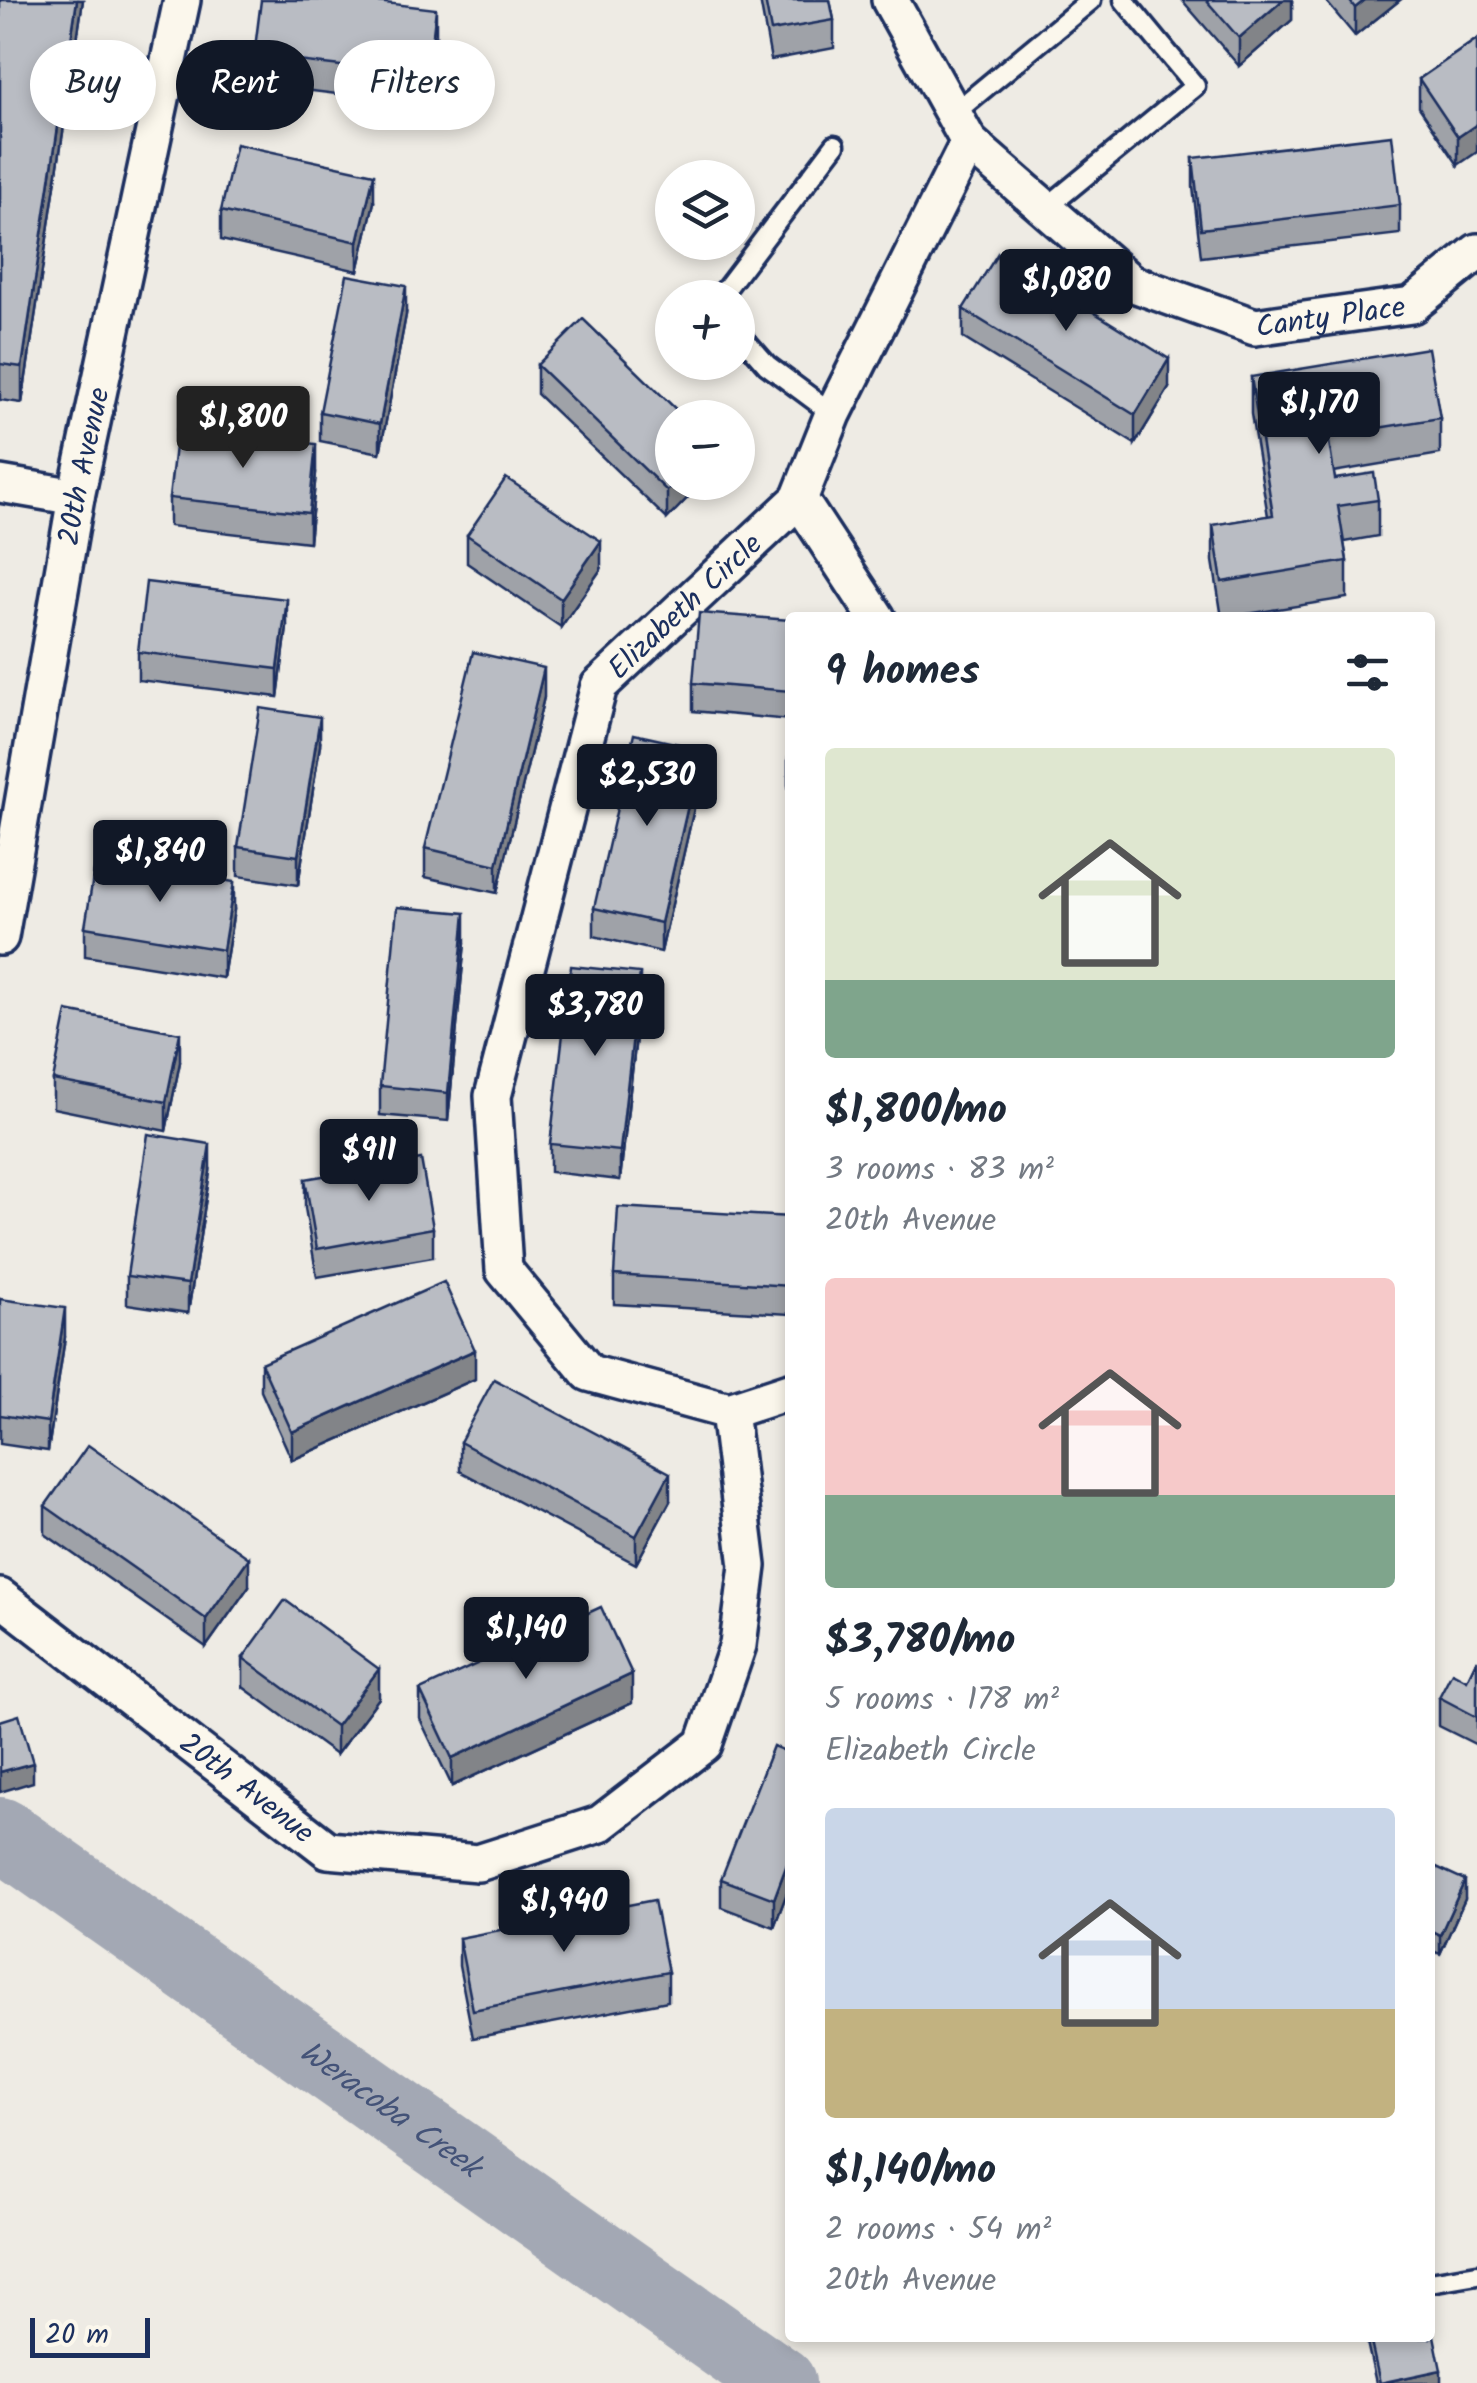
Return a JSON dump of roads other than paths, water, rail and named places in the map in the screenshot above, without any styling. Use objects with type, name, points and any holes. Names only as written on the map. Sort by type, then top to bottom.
[{"type":"street","name":"20th Avenue","points":[[0,937],[76,498],[182,0]]},
{"type":"street","name":"Canty Place","points":[[890,0],[961,128],[1131,284],[1254,327],[1412,305],[1477,252]]},
{"type":"street","name":"Elizabeth Circle","points":[[730,1411],[589,1373],[504,1270],[493,1096],[599,686],[798,499],[832,414],[961,128]]},
{"type":"street","points":[[0,484],[76,498]]},
{"type":"street","points":[[798,499],[874,612]]},
{"type":"street","points":[[730,1411],[785,1393]]},
{"type":"street","name":"20th Avenue","points":[[0,1597],[328,1850],[478,1863],[600,1824],[704,1744],[738,1645],[748,1566],[730,1411]]},
{"type":"lane","points":[[961,128],[1091,0]]},
{"type":"lane","points":[[1046,208],[1195,86],[1124,0]]},
{"type":"lane","points":[[734,280],[836,145]]},
{"type":"lane","points":[[755,351],[767,365],[832,414]]},
{"type":"lane","points":[[1435,2281],[1477,2274]]},
{"type":"waterway","name":"Weracoba Creek","points":[[0,1833],[780,2383]]}]
